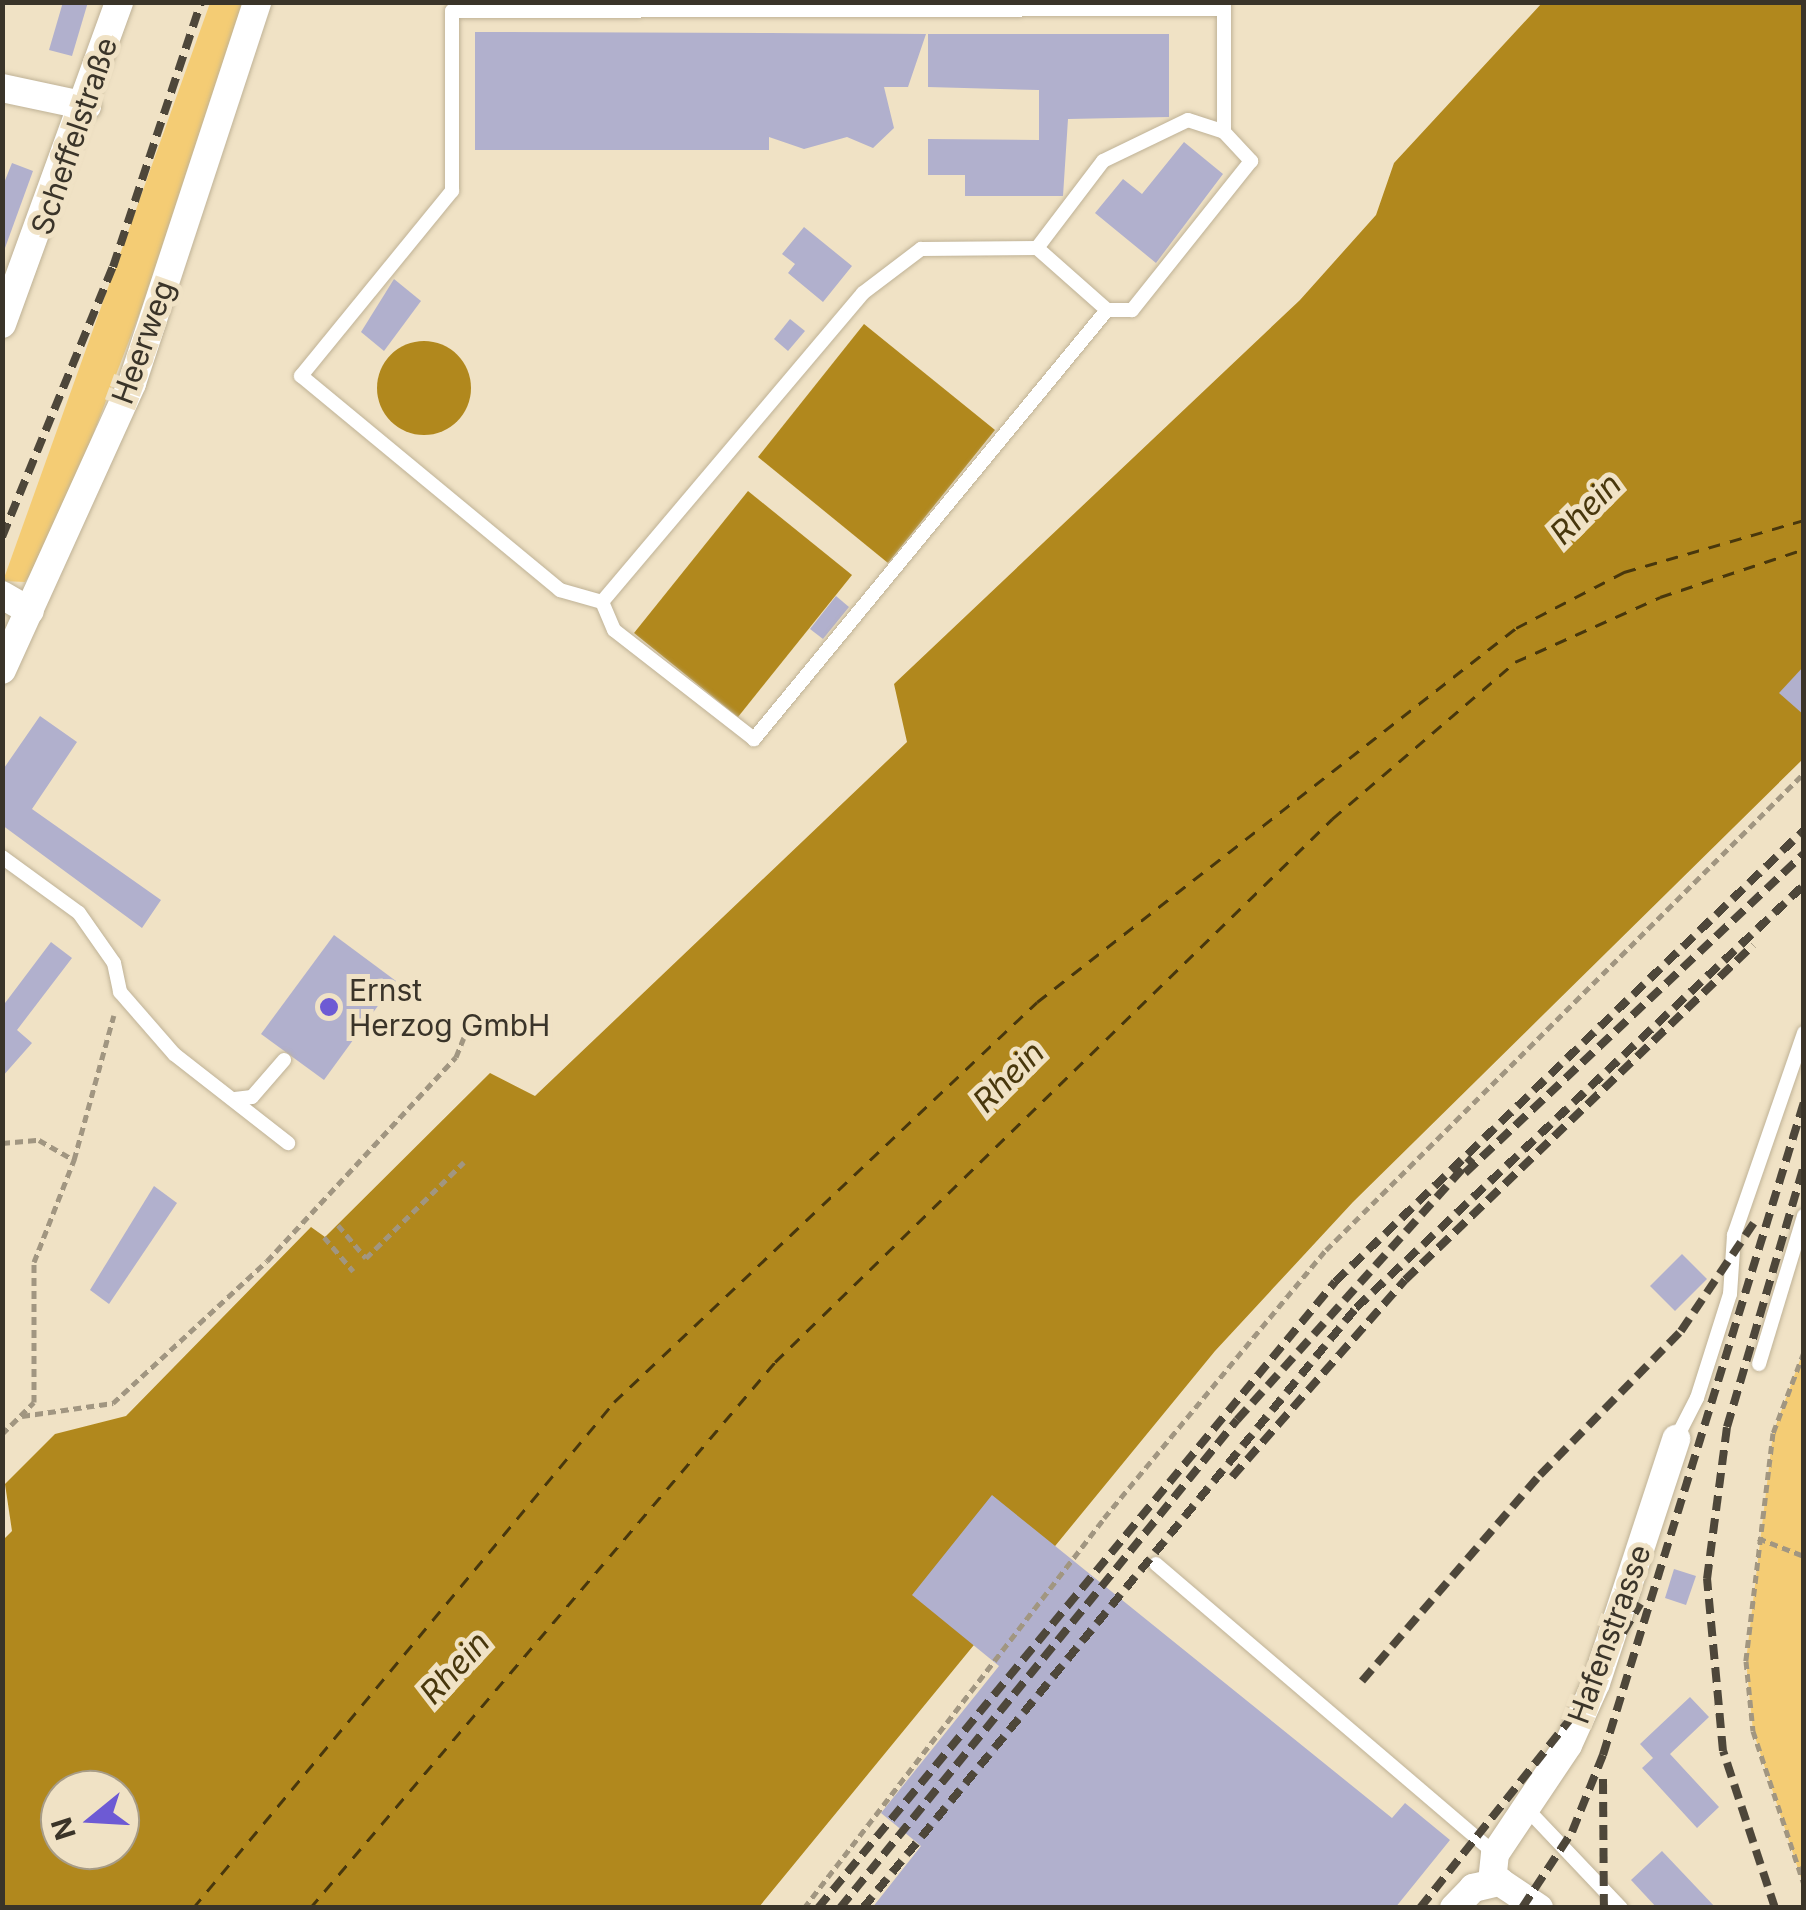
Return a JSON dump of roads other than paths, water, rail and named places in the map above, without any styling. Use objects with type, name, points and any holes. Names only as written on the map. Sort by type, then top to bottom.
[{"type":"street","name":"Scheffelstraße","points":[[7,306],[87,106],[120,2]]},
{"type":"street","name":"Heerweg","points":[[2,670],[132,383],[257,2]]},
{"type":"street","points":[[2,88],[87,106]]},
{"type":"street","points":[[2,595],[30,610]]},
{"type":"street","name":"Hafenstrasse","points":[[1454,1908],[1493,1868],[1596,1683],[1676,1439]]},
{"type":"street","points":[[1493,1868],[1538,1908]]},
{"type":"lane","points":[[602,602],[560,590],[300,376],[452,191],[452,11],[1224,6],[1224,132]]},
{"type":"lane","points":[[602,602],[863,293],[921,249],[1037,248],[1107,310],[1132,310],[1252,162],[1224,132],[1188,120],[1102,161],[1037,248]]},
{"type":"lane","points":[[602,602],[614,630],[754,739],[1107,310]]},
{"type":"lane","points":[[2,856],[79,913],[114,963],[120,992],[174,1054],[288,1143]]},
{"type":"lane","points":[[1676,1439],[1698,1398],[1730,1294],[1734,1236],[1804,1033]]},
{"type":"lane","points":[[235,1099],[252,1097],[284,1060]]},
{"type":"lane","points":[[1759,1364],[1804,1216]]},
{"type":"lane","points":[[1156,1564],[1493,1868]]},
{"type":"lane","points":[[1526,1808],[1621,1908]]},
{"type":"water","name":"Rhein","points":[[1542,3],[1803,3],[1803,759],[1353,1202],[1215,1351],[759,1907],[3,1907],[2,1541],[12,1531],[5,1484],[55,1434],[126,1416],[311,1227],[325,1237],[490,1073],[535,1096],[907,742],[894,684],[1300,300],[1376,215],[1394,163]]},
{"type":"water","points":[[864,324],[995,430],[888,563],[758,457]]},
{"type":"water","points":[[424,341],[442,345],[457,355],[467,370],[471,388],[467,406],[457,421],[442,431],[424,435],[406,431],[391,421],[381,406],[377,388],[381,370],[391,355],[406,345]]},
{"type":"water","points":[[748,491],[852,575],[738,717],[634,633]]},
{"type":"railway","points":[[2,537],[113,267],[201,2]]},
{"type":"railway","points":[[818,1908],[1335,1282],[1804,830]]},
{"type":"railway","points":[[1465,1173],[1804,854]]},
{"type":"railway","points":[[863,1908],[1356,1308],[1804,885]]},
{"type":"railway","points":[[1232,1477],[1405,1280],[1753,945]]},
{"type":"railway","points":[[1522,1908],[1572,1832],[1603,1755],[1804,1102]]},
{"type":"railway","points":[[840,1908],[1237,1420],[1472,1158]]},
{"type":"railway","points":[[1775,1908],[1723,1751],[1707,1579],[1727,1427],[1804,1166]]},
{"type":"railway","points":[[1362,1681],[1540,1475],[1681,1331],[1758,1217]]},
{"type":"railway","points":[[1420,1908],[1576,1712],[1640,1604]]},
{"type":"railway","points":[[1603,1779],[1604,1908]]},
{"type":"place","name":"Ernst Herzog GmbH","points":[[329,1007]]}]
